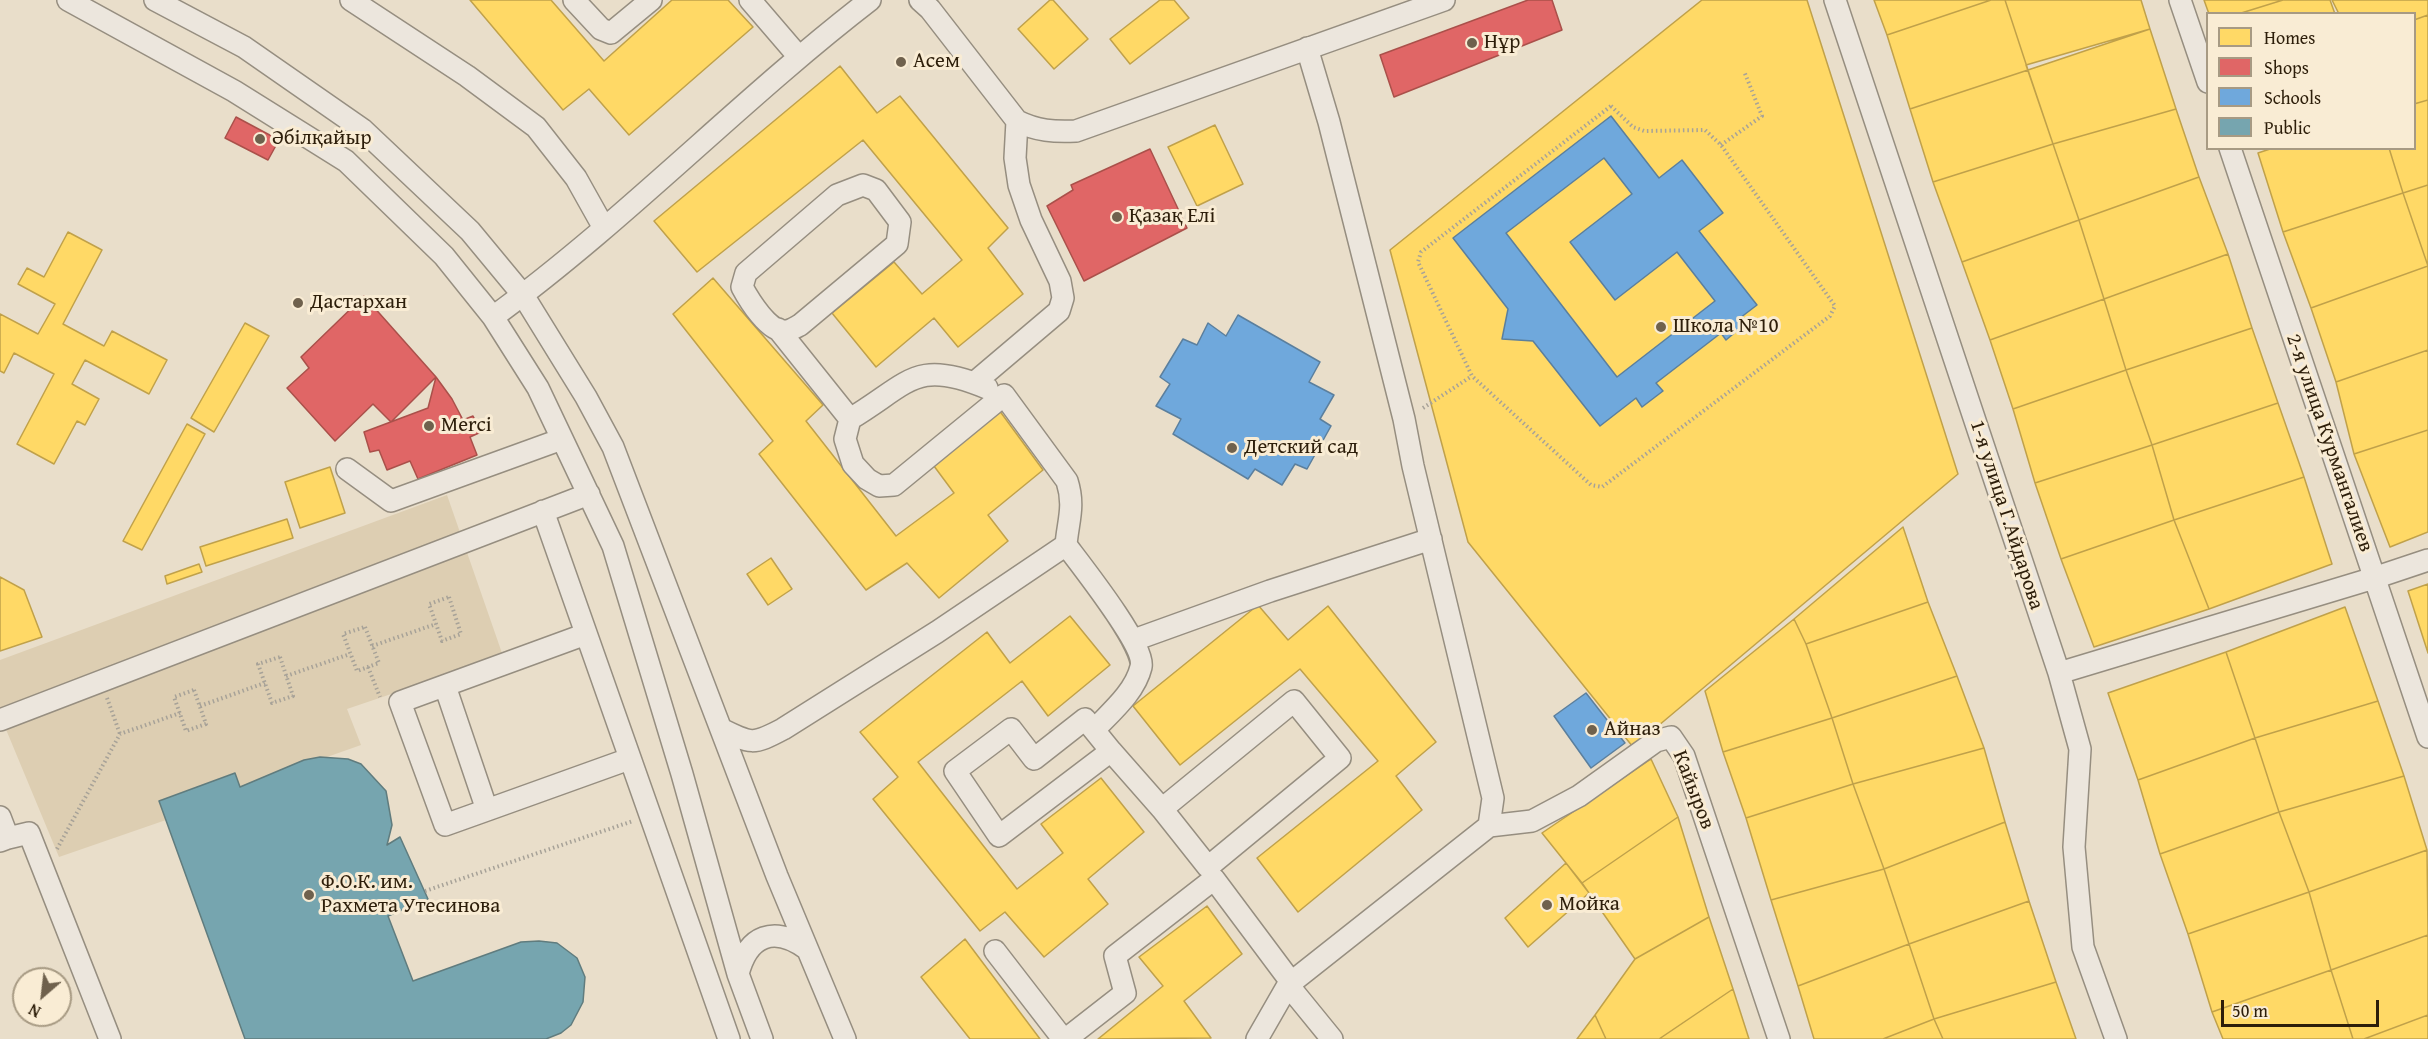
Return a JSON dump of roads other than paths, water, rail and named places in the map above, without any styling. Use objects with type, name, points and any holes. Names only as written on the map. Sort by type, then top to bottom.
[{"type":"street","points":[[68,0],[234,92],[346,161],[444,256],[493,317],[538,388],[613,546],[682,774],[757,1038]]},
{"type":"street","points":[[155,0],[244,47],[362,129],[470,231],[524,295],[613,447],[777,876],[845,1039]]},
{"type":"street","points":[[351,0],[467,76],[536,127],[576,178],[604,228]]},
{"type":"street","points":[[574,0],[601,29],[611,33],[651,0]]},
{"type":"street","points":[[750,0],[799,57]]},
{"type":"street","points":[[493,317],[524,295],[604,228],[799,57],[870,0]]},
{"type":"street","points":[[920,0],[930,9],[1017,121],[1040,130],[1076,130],[1444,0]]},
{"type":"street","name":"1-я улица Г.Айдарова","points":[[1835,0],[2059,674],[2080,749],[2074,847],[2083,947],[2116,1039]]},
{"type":"street","points":[[2180,0],[2206,76]]},
{"type":"street","points":[[1257,1039],[1289,984],[1489,826],[1493,798],[1404,419],[1329,122],[1307,48]]},
{"type":"street","points":[[974,383],[1059,311],[1063,298],[1060,281],[1031,220],[1019,185],[1015,158],[1017,121]]},
{"type":"street","name":"2-я улица Курмангалиев","points":[[2231,150],[2428,737]]},
{"type":"street","points":[[778,329],[786,331],[800,325],[897,244],[900,222],[876,190],[862,185],[837,195],[746,273],[742,287],[748,299],[772,328],[778,329],[850,419]]},
{"type":"street","points":[[721,729],[745,741],[762,741],[937,632],[1066,545],[1071,522],[1072,496],[1067,481],[1004,395],[974,383],[950,375],[924,375],[909,380],[850,419],[845,439],[853,464],[867,479],[879,486],[894,485],[1004,395]]},
{"type":"street","points":[[347,469],[391,501],[562,439]]},
{"type":"street","points":[[0,720],[589,494]]},
{"type":"street","points":[[543,512],[729,1039]]},
{"type":"street","points":[[1134,640],[1270,591],[1431,539]]},
{"type":"street","points":[[1066,545],[1134,640],[1142,664],[1138,679],[1122,700],[1094,729]]},
{"type":"street","points":[[2059,674],[2428,560]]},
{"type":"street","points":[[586,634],[400,702],[445,825],[629,759]]},
{"type":"street","points":[[445,686],[487,810]]},
{"type":"street","points":[[995,951],[1064,1039],[1125,993],[1115,956],[1340,758],[1294,701],[1162,809]]},
{"type":"street","points":[[1111,751],[999,836],[955,771],[1011,729],[1034,759],[1085,719],[1162,809],[1211,873],[1289,984],[1332,1039]]},
{"type":"street","name":"Кайыров","points":[[1489,826],[1532,821],[1579,796],[1656,741],[1671,737],[1684,756],[1779,1039]]},
{"type":"street","points":[[0,817],[4,839],[29,833],[110,1039]]},
{"type":"street","points":[[738,974],[747,952],[762,938],[769,935],[799,943],[807,949]]},
{"type":"place","name":"Нұр","points":[[1472,43]]},
{"type":"place","name":"Асем","points":[[901,62]]},
{"type":"place","name":"Әбілқайыр","points":[[260,139]]},
{"type":"place","name":"Қазақ Елі","points":[[1117,217]]},
{"type":"place","name":"Дастархан","points":[[298,303]]},
{"type":"place","name":"Школа №10","points":[[1661,327]]},
{"type":"place","name":"Merci","points":[[429,426]]},
{"type":"place","name":"Детский сад","points":[[1232,448]]},
{"type":"place","name":"Айназ","points":[[1592,730]]},
{"type":"place","name":"Ф.О.К. им. Рахмета Утесинова","points":[[309,895]]},
{"type":"place","name":"Мойка","points":[[1547,905]]}]
